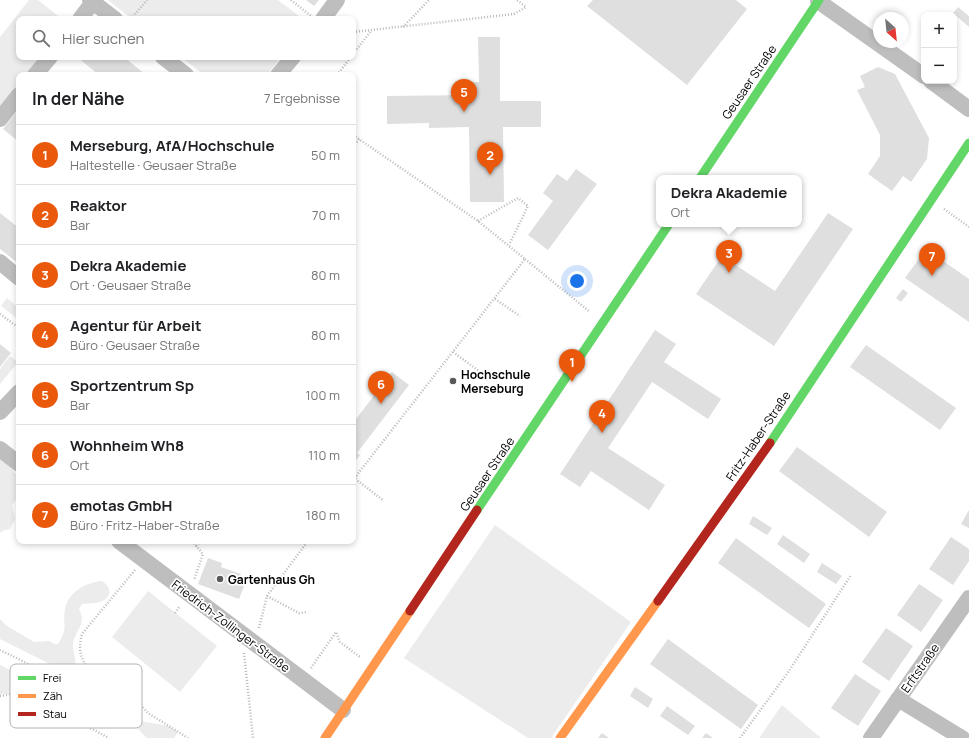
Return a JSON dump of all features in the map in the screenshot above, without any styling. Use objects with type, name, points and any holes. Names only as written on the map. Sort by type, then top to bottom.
[{"type":"street","points":[[325,16],[337,0]]},
{"type":"street","points":[[819,0],[921,74]]},
{"type":"street","name":"Geusaer Straße","points":[[702,175],[819,0]]},
{"type":"street","points":[[82,16],[92,1],[111,16]]},
{"type":"street","points":[[38,72],[48,60]]},
{"type":"street","points":[[167,60],[182,72]]},
{"type":"street","points":[[280,72],[290,60]]},
{"type":"street","points":[[935,84],[969,109]]},
{"type":"street","points":[[0,119],[16,99]]},
{"type":"street","name":"Fritz-Haber-Straße","points":[[560,738],[754,466],[969,143]]},
{"type":"street","name":"Geusaer Straße","points":[[325,738],[667,227]]},
{"type":"street","points":[[0,262],[16,275]]},
{"type":"street","points":[[0,412],[16,395]]},
{"type":"street","points":[[0,449],[16,462]]},
{"type":"street","name":"Friedrich-Zollinger-Straße","points":[[123,544],[189,594],[247,645],[302,680],[343,710]]},
{"type":"street","name":"Erftstraße","points":[[871,738],[969,598]]},
{"type":"street","points":[[898,699],[962,738]]},
{"type":"path","points":[[133,16],[146,0]]},
{"type":"path","points":[[292,0],[311,16]]},
{"type":"path","points":[[403,27],[429,0]]},
{"type":"path","points":[[356,32],[514,14],[526,7],[517,0]]},
{"type":"path","points":[[356,50],[372,30]]},
{"type":"path","points":[[339,72],[349,60]]},
{"type":"path","points":[[356,137],[478,221],[603,322]]},
{"type":"path","points":[[356,143],[359,139]]},
{"type":"path","points":[[478,221],[518,198],[528,206],[509,246]]},
{"type":"path","points":[[931,199],[969,227]]},
{"type":"path","points":[[356,474],[496,299],[525,259]]},
{"type":"path","points":[[496,299],[520,316]]},
{"type":"path","points":[[0,314],[16,326]]},
{"type":"path","points":[[453,352],[479,371]]},
{"type":"path","points":[[356,480],[384,501]]},
{"type":"path","points":[[253,738],[247,645],[258,630],[267,596],[306,544]]},
{"type":"path","points":[[189,594],[203,554],[196,546]]},
{"type":"path","points":[[84,664],[78,647],[82,634],[143,560]]},
{"type":"path","points":[[740,738],[789,671],[851,575]]},
{"type":"path","points":[[267,596],[299,613],[307,612]]},
{"type":"path","points":[[302,680],[336,632],[340,642],[373,666]]},
{"type":"path","points":[[0,650],[27,664]]},
{"type":"path","points":[[0,696],[10,694]]},
{"type":"path","points":[[142,706],[148,713],[188,738]]},
{"type":"path","points":[[91,728],[109,738]]},
{"type":"shaded area","points":[[29,0],[38,0],[58,16],[16,16]]},
{"type":"shaded area","points":[[108,0],[278,0],[299,16],[128,16]]},
{"type":"shaded area","points":[[16,17],[16,60],[38,60],[28,72],[16,72],[16,88],[0,108],[0,37]]},
{"type":"shaded area","points":[[185,60],[279,60],[269,72],[200,72]]},
{"type":"shaded area","points":[[7,298],[16,306],[16,318],[1,306]]},
{"type":"shaded area","points":[[10,356],[16,360],[16,364],[0,384],[0,369]]},
{"type":"shaded area","points":[[0,459],[5,461],[16,474],[16,500],[12,505],[15,519],[10,529],[0,533]]},
{"type":"shaded area","points":[[495,525],[631,622],[551,738],[528,738],[404,658]]},
{"type":"shaded area","points":[[102,581],[110,591],[106,599],[100,602],[82,604],[79,609],[82,619],[73,644],[75,664],[50,664],[0,639],[0,619],[7,626],[34,642],[49,641],[54,644],[58,644],[63,634],[64,614],[70,598],[79,589],[90,583]]},
{"type":"shaded area","points":[[148,591],[217,646],[180,692],[112,637]]},
{"type":"shaded area","points":[[0,665],[10,670],[10,693],[0,694]]},
{"type":"shaded area","points":[[782,705],[821,738],[759,738]]},
{"type":"shaded area","points":[[142,721],[169,726],[178,732],[174,738],[147,738],[137,728],[142,728]]},
{"type":"building","points":[[306,0],[319,0],[314,6]]},
{"type":"building","points":[[593,0],[736,0],[747,9],[687,85],[587,6]]},
{"type":"building","points":[[958,7],[969,16],[969,27],[957,16],[957,12],[954,12]]},
{"type":"building","points":[[478,37],[500,37],[500,101],[541,101],[541,127],[503,127],[504,202],[470,202],[469,127],[429,128],[429,123],[387,124],[387,96],[473,95],[473,82],[479,82]]},
{"type":"building","points":[[81,60],[128,60],[142,72],[95,72]]},
{"type":"building","points":[[878,67],[895,74],[929,138],[927,159],[911,182],[903,176],[892,191],[868,174],[880,156],[880,135],[857,90],[865,87],[860,76]]},
{"type":"building","points":[[16,113],[16,140],[3,129]]},
{"type":"building","points":[[576,169],[597,184],[548,250],[528,235],[553,201],[543,193],[557,174],[567,181]]},
{"type":"building","points":[[0,213],[16,226],[16,262],[0,249]]},
{"type":"building","points":[[828,213],[853,229],[774,346],[696,294],[722,256],[775,291]]},
{"type":"building","points":[[926,249],[969,279],[969,322],[905,278]]},
{"type":"building","points":[[903,289],[908,293],[901,302],[896,298]]},
{"type":"building","points":[[655,330],[676,344],[664,362],[721,399],[708,419],[652,382],[608,448],[665,485],[649,510],[591,471],[580,487],[560,474]]},
{"type":"building","points":[[0,344],[11,353],[0,367]]},
{"type":"building","points":[[866,345],[956,408],[940,430],[850,367]]},
{"type":"building","points":[[392,372],[409,385],[357,453],[360,455],[356,460],[356,419]]},
{"type":"building","points":[[797,447],[887,512],[869,537],[779,471]]},
{"type":"building","points":[[969,510],[969,528],[961,524]]},
{"type":"building","points":[[753,516],[772,528],[767,535],[749,524]]},
{"type":"building","points":[[783,535],[810,554],[804,563],[777,544]]},
{"type":"building","points":[[951,537],[969,549],[969,561],[953,585],[929,569]]},
{"type":"building","points":[[736,538],[826,604],[809,628],[718,563]]},
{"type":"building","name":"Gartenhaus Gh","points":[[208,558],[222,563],[221,567],[241,574],[237,583],[244,586],[239,599],[198,584]]},
{"type":"building","points":[[822,563],[842,576],[836,584],[817,572]]},
{"type":"building","points":[[919,584],[943,600],[921,632],[897,615]]},
{"type":"building","points":[[886,628],[913,646],[889,681],[862,662]]},
{"type":"building","points":[[668,639],[758,705],[741,729],[650,664]]},
{"type":"building","points":[[855,674],[881,691],[858,726],[831,708]]},
{"type":"building","points":[[635,687],[653,699],[648,708],[630,696]]},
{"type":"building","points":[[667,706],[695,726],[688,735],[660,716]]},
{"type":"building","points":[[602,733],[609,738],[598,738]]},
{"type":"building","points":[[706,733],[713,738],[702,738]]},
{"type":"traffic: fast","points":[[702,175],[819,0]]},
{"type":"traffic: fast","points":[[770,443],[969,143]]},
{"type":"traffic: fast","points":[[477,510],[667,227]]},
{"type":"traffic: slow","points":[[560,738],[658,601]]},
{"type":"traffic: slow","points":[[325,738],[410,611]]},
{"type":"traffic: jam","points":[[658,601],[770,443]]},
{"type":"traffic: jam","points":[[410,611],[477,510]]},
{"type":"place","name":"Sportzentrum Sp","points":[[464,112]]},
{"type":"place","name":"Reaktor","points":[[490,175]]},
{"type":"place","name":"Dekra Akademie","points":[[729,273]]},
{"type":"place","name":"emotas GmbH","points":[[932,276]]},
{"type":"place","name":"Hochschule Merseburg","points":[[453,381]]},
{"type":"place","name":"Merseburg, AfA/Hochschule","points":[[572,382]]},
{"type":"place","name":"Wohnheim Wh8","points":[[381,404]]},
{"type":"place","name":"Agentur für Arbeit","points":[[602,433]]},
{"type":"place","name":"Gartenhaus Gh","points":[[220,579]]}]
